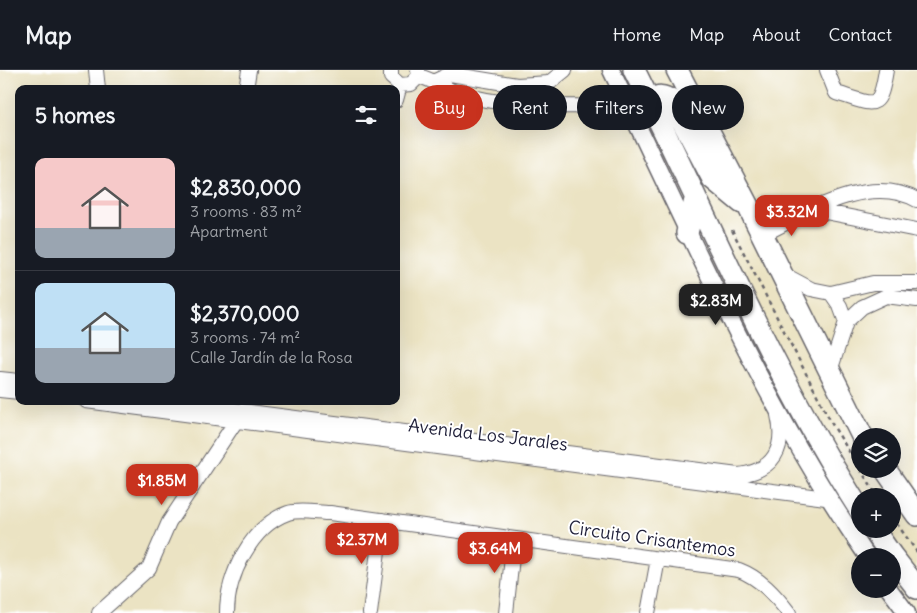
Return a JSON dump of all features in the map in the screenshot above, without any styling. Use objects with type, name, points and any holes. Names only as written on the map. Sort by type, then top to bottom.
[{"type":"main road","points":[[634,70],[642,85]]},
{"type":"main road","points":[[677,70],[750,210],[858,428]]},
{"type":"main road","points":[[662,96],[672,101],[714,179],[750,210]]},
{"type":"main road","points":[[662,127],[695,200],[812,431],[851,495]]},
{"type":"main road","points":[[687,233],[695,200]]},
{"type":"main road","points":[[891,478],[917,515]]},
{"type":"main road","points":[[901,568],[917,588]]},
{"type":"street","points":[[96,70],[98,85]]},
{"type":"street","points":[[247,85],[249,70]]},
{"type":"street","points":[[391,70],[391,77],[400,85],[411,84],[419,73],[457,93],[493,102],[577,107]]},
{"type":"street","points":[[435,81],[450,74],[517,85],[549,83],[565,70]]},
{"type":"street","points":[[611,70],[618,85]]},
{"type":"street","points":[[827,70],[836,93],[870,103],[878,100],[882,95],[886,70]]},
{"type":"street","points":[[640,130],[687,233],[776,410],[826,498],[861,548]]},
{"type":"street","points":[[762,235],[836,200],[876,190],[906,194],[917,200]]},
{"type":"street","points":[[815,210],[917,230]]},
{"type":"street","points":[[781,273],[811,288],[831,293],[872,283],[917,283]]},
{"type":"street","points":[[831,293],[840,306],[846,322]]},
{"type":"street","points":[[830,371],[846,322],[862,307],[886,296],[917,300]]},
{"type":"street","points":[[0,379],[15,381]]},
{"type":"street","points":[[0,390],[15,392]]},
{"type":"street","name":"Avenida Los Jarales","points":[[124,405],[738,475],[757,472],[774,458],[781,440],[776,410]]},
{"type":"street","name":"Avenida Los Jarales","points":[[183,405],[239,417],[826,498]]},
{"type":"street","points":[[99,613],[149,568],[169,522],[239,417]]},
{"type":"street","name":"Circuito Crisantemos","points":[[227,613],[234,574],[248,546],[263,529],[289,512],[330,513],[739,570],[751,574],[761,582],[787,612]]},
{"type":"street","points":[[370,613],[382,520]]},
{"type":"street","points":[[506,613],[514,538]]},
{"type":"street","points":[[648,613],[658,558]]},
{"type":"street","points":[[896,598],[908,613]]},
{"type":"path","points":[[728,221],[832,424],[851,455]]},
{"type":"path","points":[[901,530],[917,552]]}]
